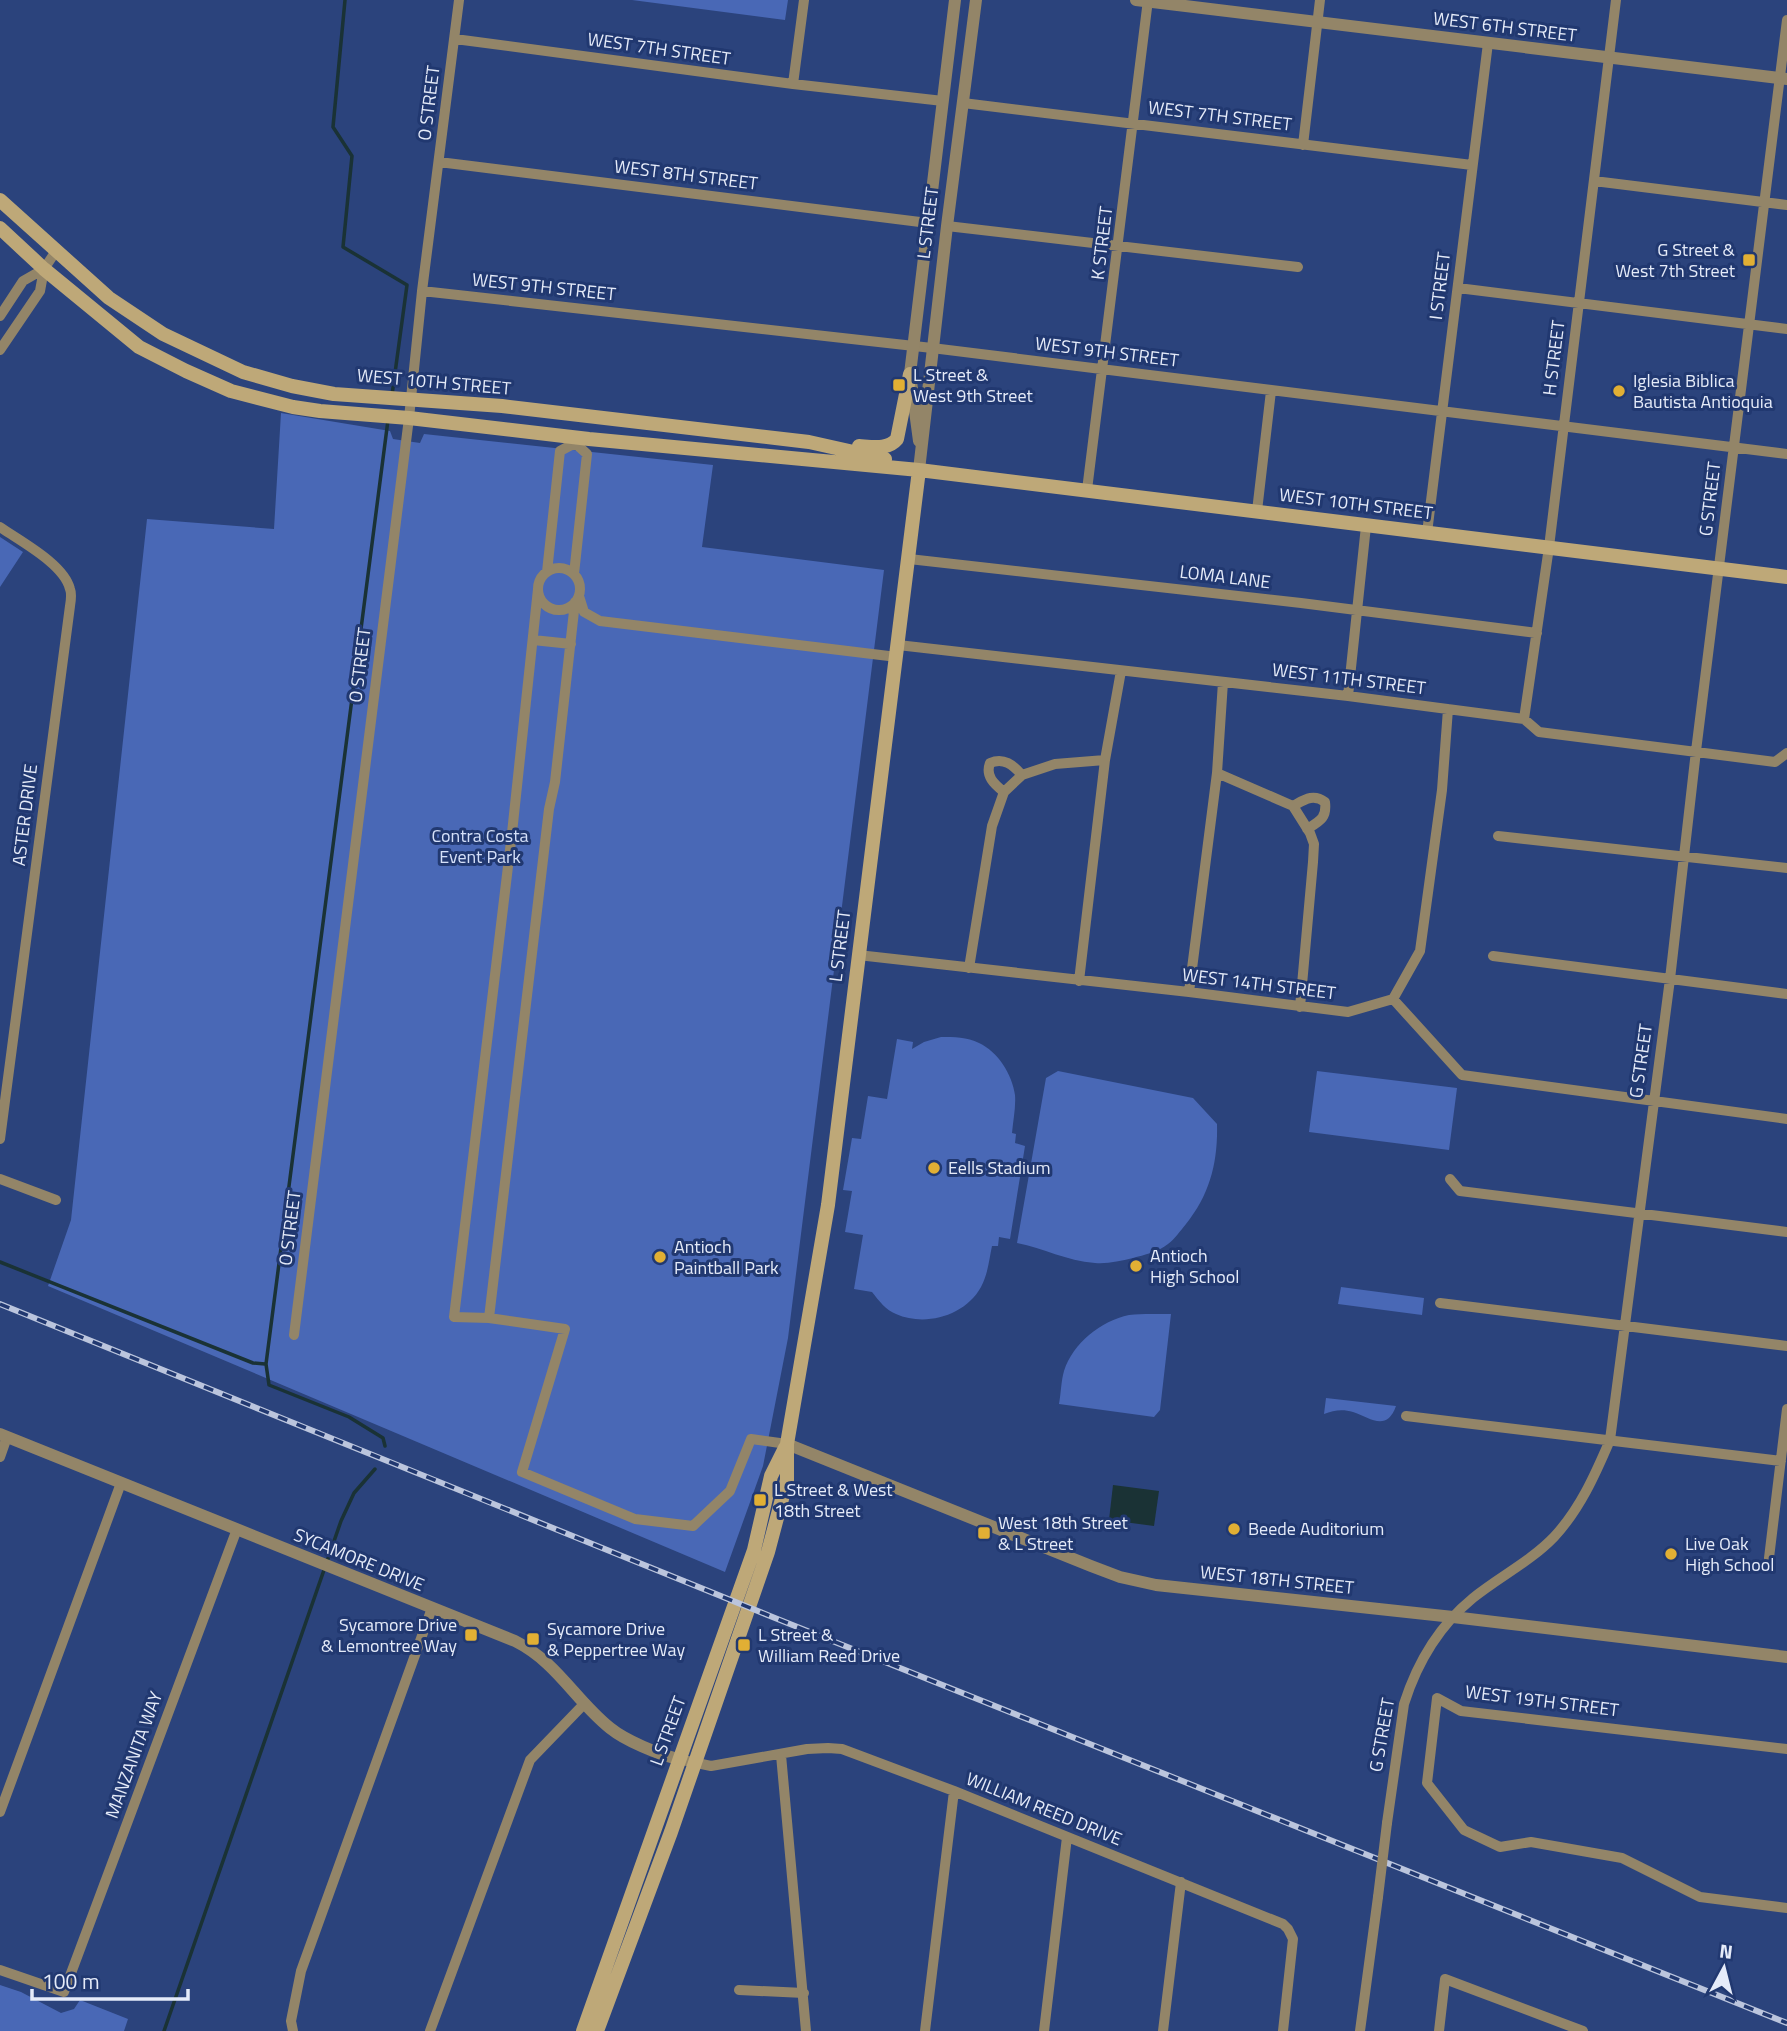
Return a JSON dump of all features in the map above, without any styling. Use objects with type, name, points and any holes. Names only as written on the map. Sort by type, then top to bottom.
[{"type":"main road","name":"WEST 10TH STREET","points":[[0,200],[109,298],[163,334],[243,372],[334,394],[578,415],[809,442],[901,463],[919,470]]},
{"type":"main road","name":"WEST 10TH STREET","points":[[0,228],[44,269],[139,347],[231,391],[293,407],[409,418],[576,440],[919,470],[1787,577]]},
{"type":"main road","points":[[809,442],[880,447],[892,445],[897,439],[910,374]]},
{"type":"main road","name":"L STREET","points":[[597,2031],[671,1832],[768,1552],[787,1480],[787,1444],[828,1205],[919,470]]},
{"type":"main road","name":"L STREET","points":[[583,2031],[754,1550],[771,1476],[787,1444]]},
{"type":"street","name":"O STREET","points":[[294,1335],[459,0]]},
{"type":"street","points":[[793,84],[804,0]]},
{"type":"street","name":"L STREET","points":[[920,452],[910,374],[956,0]]},
{"type":"street","name":"L STREET","points":[[919,470],[976,0]]},
{"type":"street","points":[[1303,145],[1320,0]]},
{"type":"street","name":"H STREET","points":[[1524,719],[1538,633],[1616,0]]},
{"type":"street","name":"WEST 6TH STREET","points":[[1144,1],[1784,79]]},
{"type":"street","name":"K STREET","points":[[1087,491],[1134,123],[1144,1]]},
{"type":"street","name":"G STREET","points":[[1360,2031],[1399,1730],[1410,1685],[1421,1662],[1453,1617],[1472,1598],[1532,1556],[1570,1517],[1595,1477],[1609,1440],[1670,979],[1749,324],[1784,79],[1787,20]]},
{"type":"street","name":"WEST 7TH STREET","points":[[454,39],[943,101]]},
{"type":"street","name":"I STREET","points":[[1427,533],[1488,43]]},
{"type":"street","name":"WEST 7TH STREET","points":[[963,103],[1472,165]]},
{"type":"street","name":"WEST 8TH STREET","points":[[439,162],[928,223]]},
{"type":"street","points":[[1594,181],[1787,205]]},
{"type":"street","points":[[947,226],[1298,267]]},
{"type":"street","points":[[0,350],[40,291],[44,269],[56,251]]},
{"type":"street","points":[[0,316],[23,281],[44,269]]},
{"type":"street","points":[[1458,288],[1787,329]]},
{"type":"street","name":"WEST 9TH STREET","points":[[422,291],[932,348],[1787,454]]},
{"type":"street","points":[[1257,511],[1271,391]]},
{"type":"street","points":[[573,574],[587,454],[576,440],[578,415]]},
{"type":"street","points":[[576,440],[560,451],[547,572],[538,589],[454,1317],[489,1318],[565,1329],[522,1472],[635,1519],[693,1526],[730,1490],[751,1439],[787,1444]]},
{"type":"street","points":[[1348,696],[1366,526]]},
{"type":"street","name":"ASTER DRIVE","points":[[0,527],[46,559],[65,577],[71,590],[71,606],[0,1139]]},
{"type":"street","name":"LOMA LANE","points":[[909,559],[1538,633]]},
{"type":"street","points":[[489,1318],[545,837],[555,782],[579,582],[573,574],[559,568],[547,572]]},
{"type":"street","points":[[538,589],[549,607],[563,609],[577,599]]},
{"type":"street","name":"WEST 11TH STREET","points":[[577,599],[584,612],[600,621],[1121,671],[1348,696],[1524,719],[1539,732],[1775,762],[1787,753]]},
{"type":"street","points":[[533,640],[571,644]]},
{"type":"street","points":[[1079,981],[1105,760],[1121,671]]},
{"type":"street","points":[[1189,992],[1217,774],[1223,682]]},
{"type":"street","points":[[1448,709],[1442,790],[1420,951],[1393,999],[1462,1075],[1787,1119]]},
{"type":"street","points":[[969,968],[992,826],[1004,792],[1022,775],[1055,764],[1105,760]]},
{"type":"street","points":[[1004,792],[992,781],[988,769],[990,762],[1006,761],[1022,775]]},
{"type":"street","points":[[1217,774],[1293,806],[1314,844],[1300,1006]]},
{"type":"street","points":[[1293,806],[1309,797],[1319,797],[1325,802],[1326,811],[1321,820],[1307,829]]},
{"type":"street","points":[[1498,836],[1787,868]]},
{"type":"street","name":"WEST 14TH STREET","points":[[858,955],[1348,1012],[1393,999]]},
{"type":"street","points":[[1493,956],[1787,993]]},
{"type":"street","points":[[0,1179],[56,1199]]},
{"type":"street","points":[[1450,1179],[1460,1191],[1787,1231]]},
{"type":"street","points":[[1440,1303],[1787,1346]]},
{"type":"street","points":[[1769,1558],[1787,1409]]},
{"type":"street","points":[[1406,1416],[1781,1461]]},
{"type":"street","points":[[0,1457],[4,1436]]},
{"type":"street","name":"SYCAMORE DRIVE","points":[[4,1436],[502,1635],[528,1648],[556,1670],[585,1703],[616,1732],[638,1744],[678,1759]]},
{"type":"street","name":"WEST 18TH STREET","points":[[787,1444],[1121,1577],[1156,1585],[1787,1657]]},
{"type":"street","points":[[0,1812],[121,1483]]},
{"type":"street","name":"MANZANITA WAY","points":[[0,1970],[64,1992],[237,1529]]},
{"type":"street","points":[[293,2031],[291,2021],[301,1971],[432,1608]]},
{"type":"street","name":"WEST 19TH STREET","points":[[1787,1749],[1461,1711],[1437,1698],[1427,1783],[1464,1830],[1500,1847],[1531,1842],[1622,1858],[1700,1897],[1787,1908]]},
{"type":"street","points":[[430,2031],[530,1759],[585,1703]]},
{"type":"street","name":"WILLIAM REED DRIVE","points":[[678,1759],[711,1766],[807,1749],[842,1749],[954,1791],[1283,1924],[1293,1939],[1283,2031]]},
{"type":"street","points":[[781,1755],[806,2031]]},
{"type":"street","points":[[925,2031],[954,1791]]},
{"type":"street","points":[[1044,2031],[1067,1837]]},
{"type":"street","points":[[1163,2031],[1181,1882]]},
{"type":"street","points":[[1439,2031],[1445,1979],[1566,2028],[1583,2031]]},
{"type":"street","points":[[739,1990],[804,1993]]},
{"type":"green space","points":[[632,0],[788,0],[785,20]]},
{"type":"green space","name":"Contra Costa Event Park","points":[[281,413],[390,431],[393,439],[420,443],[424,434],[713,465],[702,547],[884,570],[788,1338],[763,1466],[725,1572],[48,1286],[71,1220],[147,519],[274,529]]},
{"type":"green space","points":[[0,537],[23,552],[0,587]]},
{"type":"green space","name":"Eells Stadium","points":[[941,1037],[974,1041],[998,1058],[1007,1072],[1015,1095],[1012,1133],[1016,1134],[1015,1143],[1025,1146],[1010,1239],[999,1237],[998,1246],[992,1246],[981,1287],[974,1297],[955,1312],[931,1319],[907,1318],[886,1308],[872,1292],[854,1289],[863,1235],[845,1232],[852,1191],[843,1190],[852,1138],[861,1139],[868,1096],[887,1099],[897,1039],[913,1042],[912,1049]]},
{"type":"green space","points":[[1058,1071],[1193,1098],[1217,1124],[1214,1164],[1207,1189],[1186,1224],[1164,1247],[1133,1258],[1100,1263],[1074,1260],[1017,1243],[1046,1078]]},
{"type":"green space","points":[[1317,1071],[1457,1088],[1449,1150],[1309,1132]]},
{"type":"green space","points":[[1341,1287],[1424,1298],[1422,1315],[1338,1304]]},
{"type":"green space","points":[[1171,1314],[1160,1410],[1154,1417],[1059,1404],[1062,1379],[1068,1361],[1089,1335],[1119,1318]]},
{"type":"green space","points":[[1326,1398],[1396,1406],[1388,1419],[1378,1421],[1346,1410],[1324,1414]]},
{"type":"green space","points":[[0,1985],[21,1992],[61,2013],[74,2009],[80,2000],[128,2019],[124,2031],[0,2031]]},
{"type":"shaded area","points":[[1113,1485],[1159,1491],[1154,1526],[1109,1520]]},
{"type":"waterway","points":[[345,0],[333,127],[352,156],[343,247],[407,285],[392,395]]},
{"type":"waterway","points":[[385,1446],[383,1438],[349,1417],[269,1385],[266,1364],[388,420]]},
{"type":"waterway","points":[[0,1262],[253,1363],[265,1364]]},
{"type":"waterway","points":[[164,2031],[341,1521],[354,1493],[375,1469]]},
{"type":"railway","points":[[0,1304],[1787,2023]]},
{"type":"place","name":"G Street & West 7th Street","points":[[1749,260]]},
{"type":"place","name":"L Street & West 9th Street","points":[[899,385]]},
{"type":"place","name":"Iglesia Biblica Bautista Antioquia","points":[[1619,391]]},
{"type":"place","name":"Eells Stadium","points":[[934,1168]]},
{"type":"place","name":"Antioch Paintball Park","points":[[660,1257]]},
{"type":"place","name":"Antioch High School","points":[[1136,1266]]},
{"type":"place","name":"L Street & West 18th Street","points":[[760,1500]]},
{"type":"place","name":"Beede Auditorium","points":[[1234,1529]]},
{"type":"place","name":"West 18th Street & L Street","points":[[984,1533]]},
{"type":"place","name":"Live Oak High School","points":[[1671,1554]]},
{"type":"place","name":"Sycamore Drive & Lemontree Way","points":[[471,1635]]},
{"type":"place","name":"Sycamore Drive & Peppertree Way","points":[[533,1639]]},
{"type":"place","name":"L Street & William Reed Drive","points":[[744,1645]]}]
